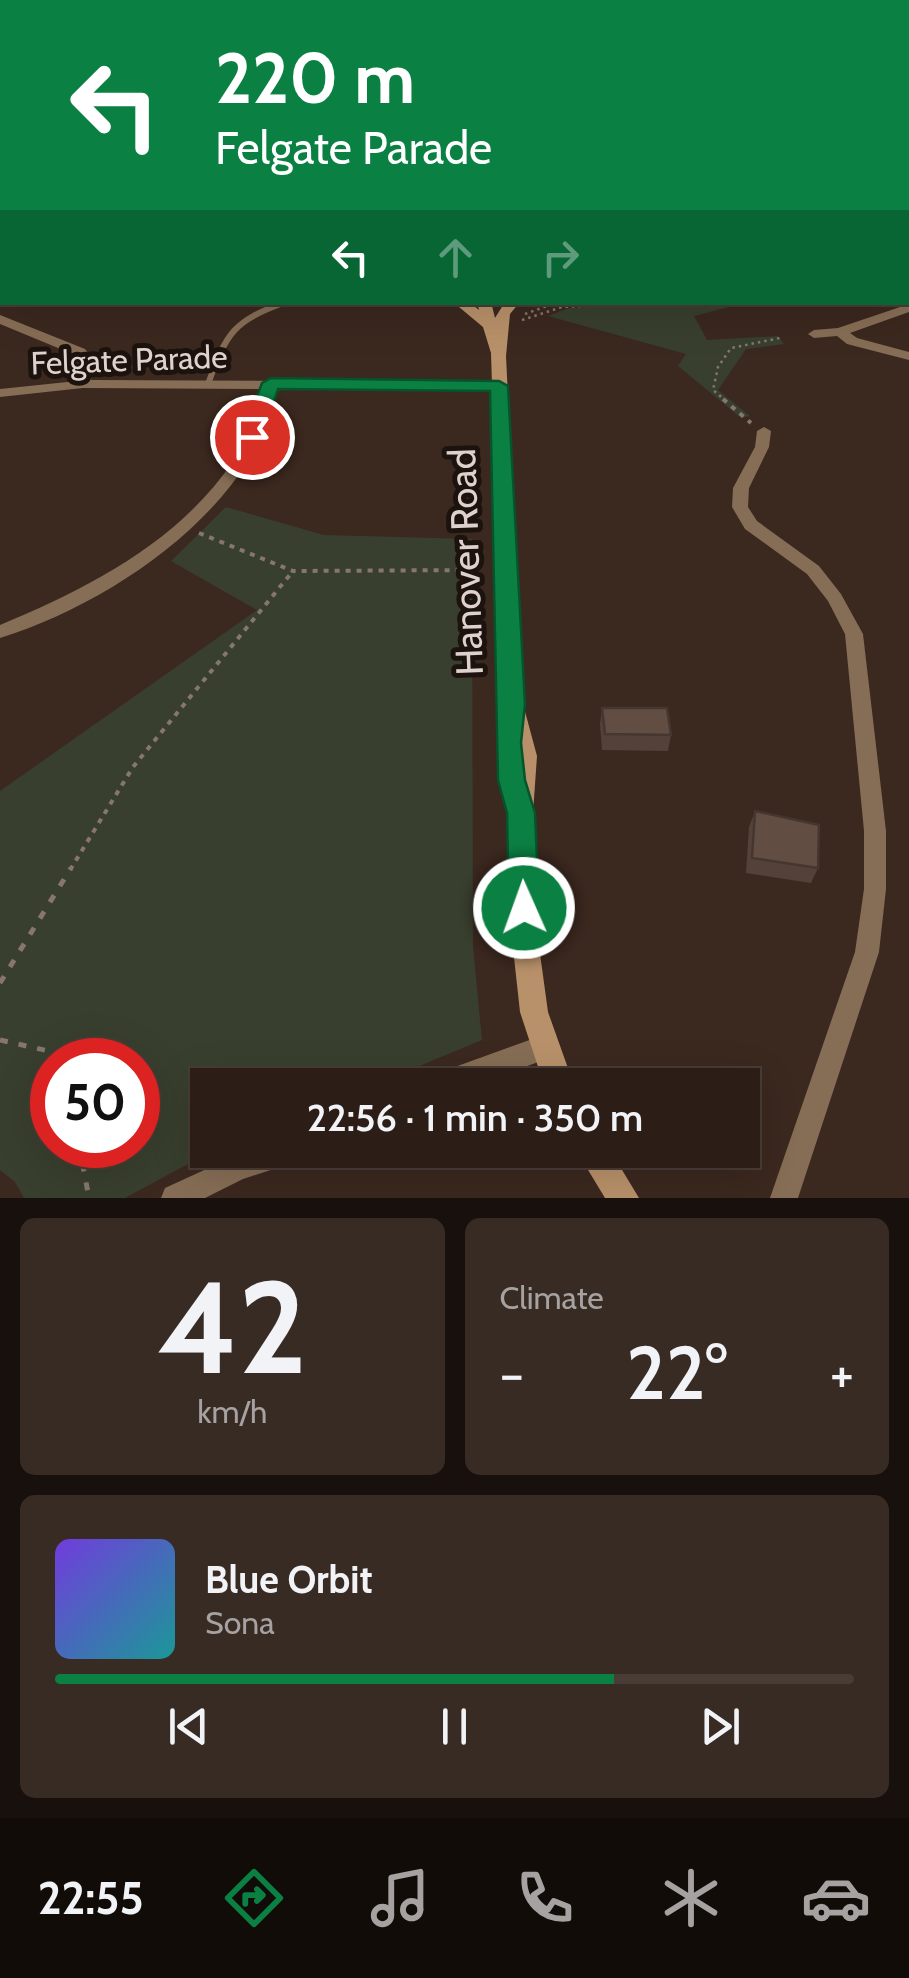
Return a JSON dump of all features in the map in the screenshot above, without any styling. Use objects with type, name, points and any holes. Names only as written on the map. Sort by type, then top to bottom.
[{"type":"main road","points":[[464,305],[488,324]]},
{"type":"main road","name":"Hanover Road","points":[[485,305],[498,356]]},
{"type":"main road","name":"Hanover Road","points":[[510,305],[503,313],[498,356],[512,704],[508,743],[521,813],[525,939],[534,1012],[553,1068]]},
{"type":"main road","points":[[604,1168],[623,1198]]},
{"type":"street","points":[[814,334],[840,332],[909,308]]},
{"type":"street","points":[[0,320],[80,352],[87,361],[83,384]]},
{"type":"street","points":[[840,332],[852,341],[909,356]]},
{"type":"street","points":[[0,632],[70,601],[112,577],[204,507],[242,458],[271,383]]},
{"type":"street","name":"Felgate Parade","points":[[0,394],[83,384],[499,386]]},
{"type":"street","points":[[764,430],[762,447],[741,488],[740,507],[751,524],[813,570],[835,598],[854,634],[875,831],[874,889],[866,952],[784,1198]]},
{"type":"street","points":[[487,1068],[546,1047]]},
{"type":"street","points":[[174,1198],[236,1168]]},
{"type":"lane","points":[[208,384],[228,328],[242,318],[278,305]]},
{"type":"path","points":[[518,319],[546,305]]},
{"type":"path","points":[[527,321],[540,312],[562,307],[603,305]]},
{"type":"path","points":[[764,430],[713,386],[718,367],[731,348],[780,338]]},
{"type":"path","points":[[201,534],[294,571],[478,570]]},
{"type":"path","points":[[0,983],[132,766],[294,571]]},
{"type":"path","points":[[0,1040],[18,1049],[30,1049]]},
{"type":"path","points":[[83,1168],[88,1198]]},
{"type":"green space","points":[[732,305],[694,316],[707,340],[778,336],[784,344],[746,349],[718,390],[750,416],[741,418],[678,366],[686,354],[548,316],[569,308]]},
{"type":"green space","points":[[226,507],[324,535],[472,539],[473,947],[482,1040],[415,1068],[190,1068],[190,1163],[125,1198],[24,1198],[15,1182],[0,1170],[0,791],[257,610],[171,561]]},
{"type":"building","points":[[602,708],[667,708],[671,735],[605,734]]},
{"type":"building","points":[[755,811],[819,825],[818,868],[752,858]]},
{"type":"route","points":[[252,437],[271,383],[499,386],[512,704],[508,743],[521,813],[524,908]]}]
